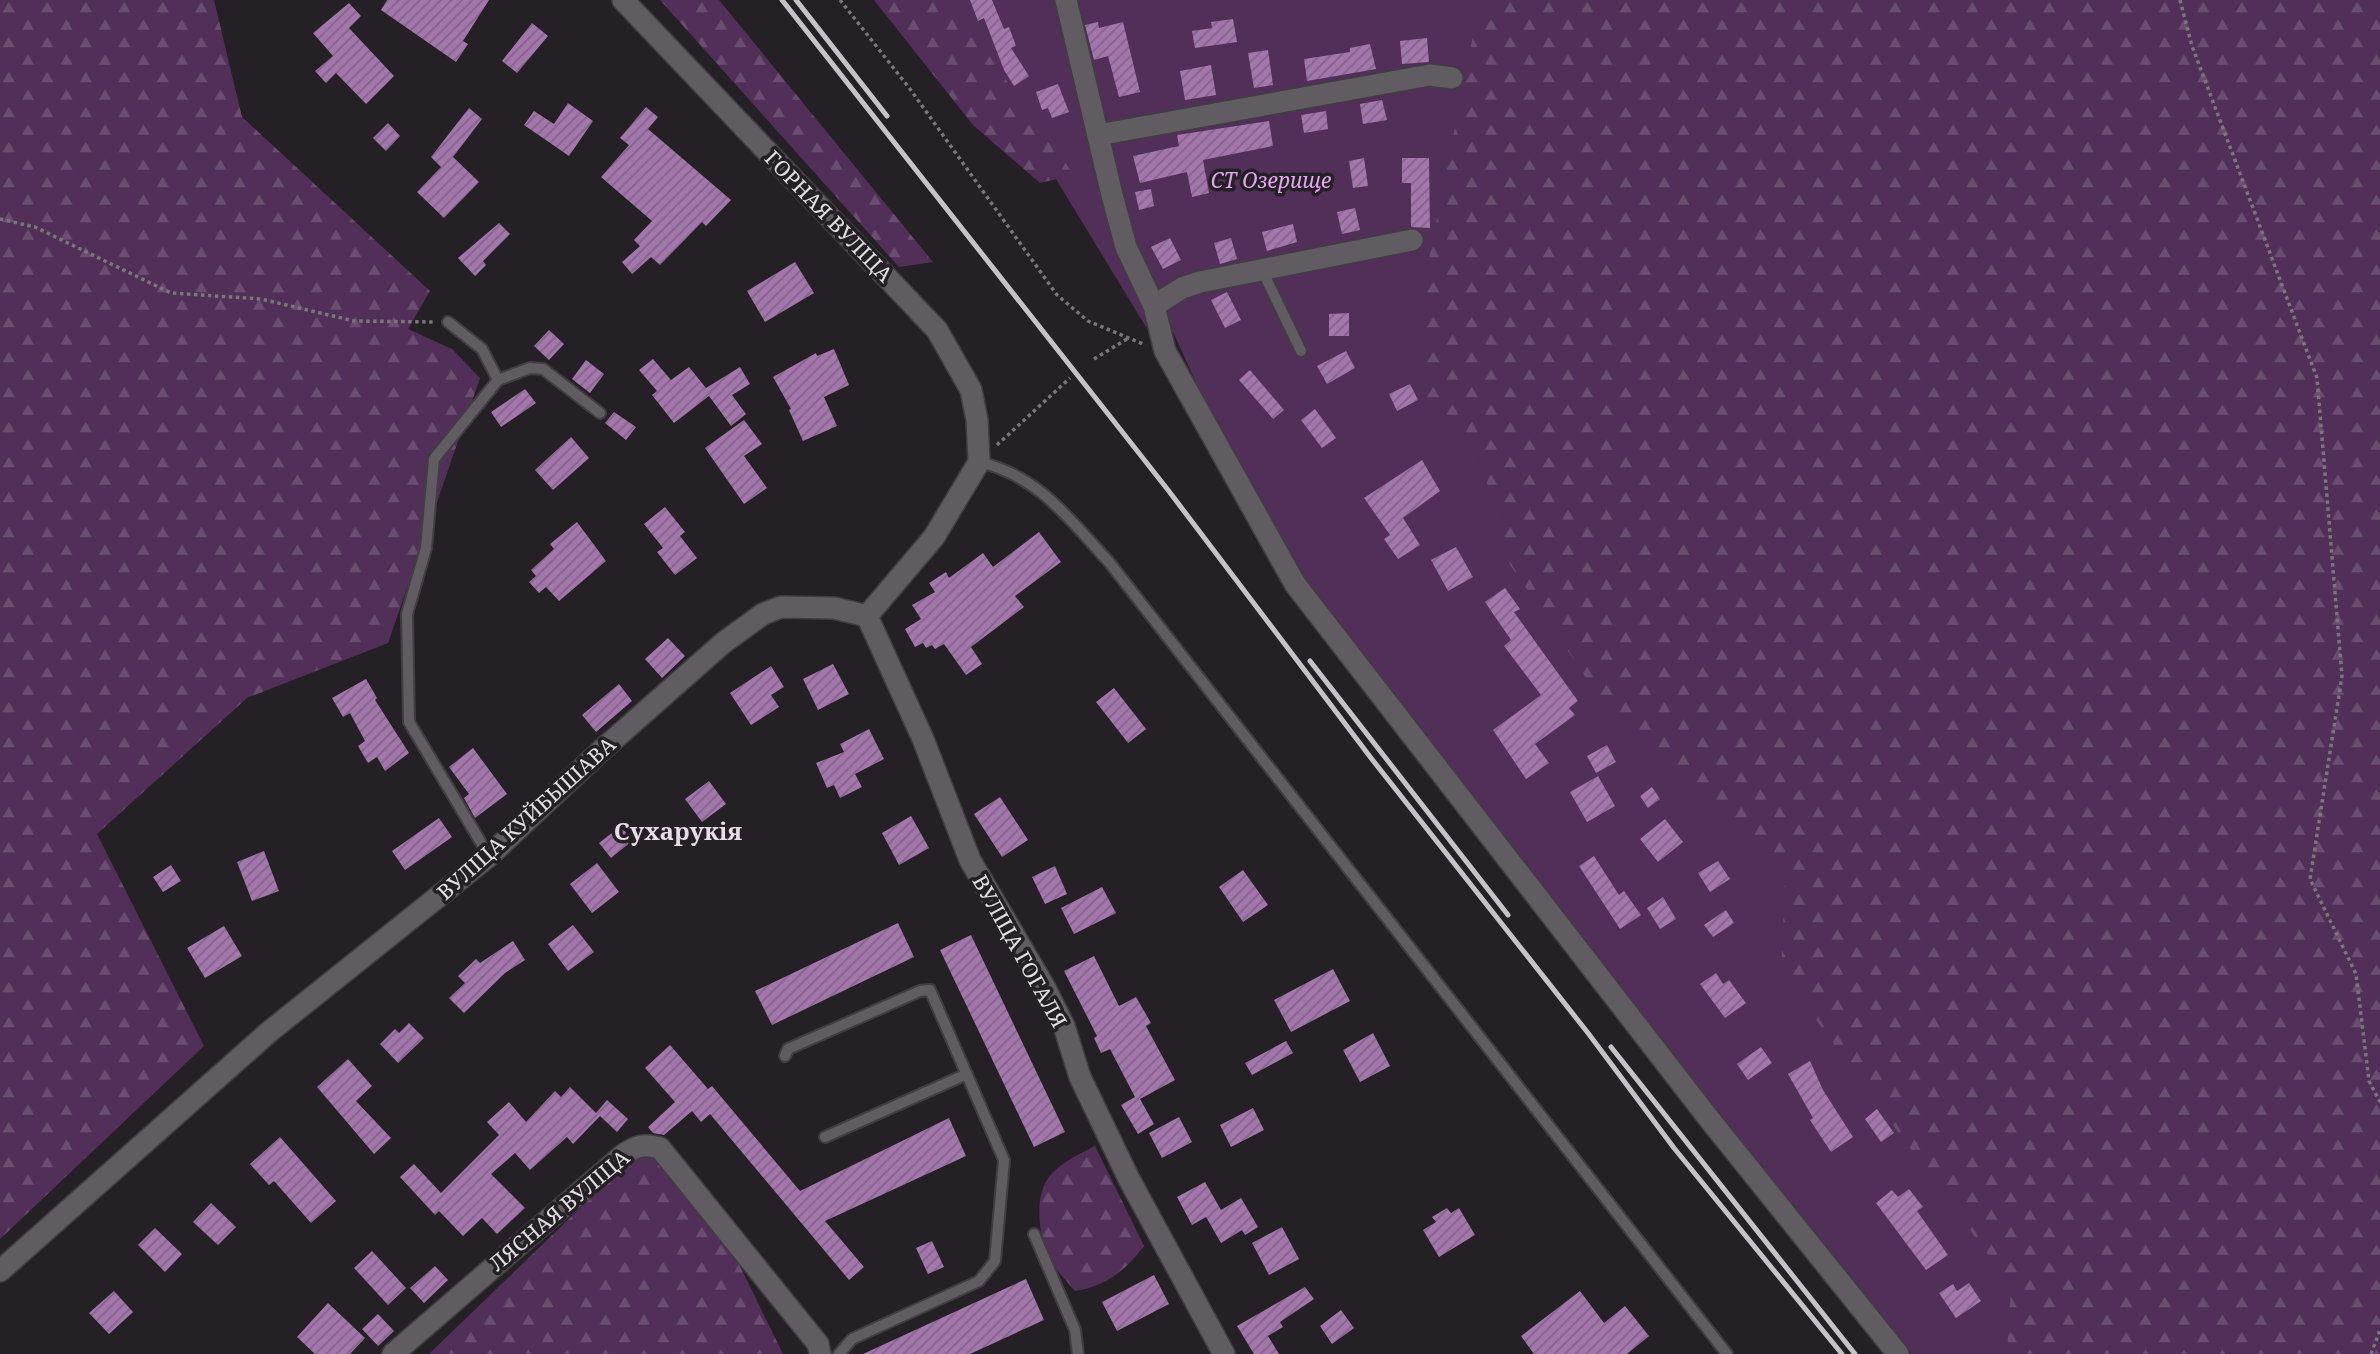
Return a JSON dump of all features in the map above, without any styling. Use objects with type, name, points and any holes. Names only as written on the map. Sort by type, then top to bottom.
[{"type":"street","name":"ГОРНАЯ ВУЛІЦА","points":[[622,0],[937,330],[971,390],[977,420],[979,462]]},
{"type":"street","points":[[1066,0],[1126,247],[1155,314],[1165,351],[1295,584],[1693,1098],[1898,1354]]},
{"type":"street","points":[[1098,135],[1430,75],[1452,78]]},
{"type":"street","points":[[1155,314],[1182,288],[1412,240]]},
{"type":"street","points":[[867,616],[934,537],[979,462]]},
{"type":"street","name":"ВУЛІЦА КУЙБЫШАВА","points":[[0,1271],[269,1032],[489,856],[613,740],[723,643],[763,614],[781,607],[821,608],[867,616]]},
{"type":"street","name":"ВУЛІЦА ГОГАЛЯ","points":[[867,616],[923,739],[970,860],[1045,988],[1064,1026],[1080,1077],[1129,1180],[1224,1354]]},
{"type":"street","name":"ЛЯСНАЯ ВУЛІЦА","points":[[393,1354],[623,1155],[637,1146],[650,1145],[660,1148],[818,1344],[820,1354]]},
{"type":"lane","points":[[1262,270],[1301,351]]},
{"type":"lane","points":[[448,322],[482,349],[498,380]]},
{"type":"lane","points":[[489,856],[409,722],[407,614],[426,548],[433,459],[498,380],[530,368],[543,369],[600,413]]},
{"type":"lane","points":[[979,462],[1006,468],[1030,482],[1052,501],[1109,562],[1240,734],[1727,1354]]},
{"type":"lane","points":[[785,1056],[788,1049],[845,1023],[920,991],[930,990],[1004,1160],[995,1261],[979,1280],[852,1339],[839,1354]]},
{"type":"lane","points":[[825,1137],[967,1074]]},
{"type":"lane","points":[[1034,1234],[1075,1330],[1077,1354]]},
{"type":"path","points":[[840,0],[910,89],[1057,295],[1088,321],[1127,339],[1165,351]]},
{"type":"path","points":[[2179,0],[2192,46],[2317,378],[2342,676],[2310,879],[2356,974],[2369,1081],[2380,1102]]},
{"type":"path","points":[[0,219],[35,228],[171,293],[261,299],[354,321],[448,322]]},
{"type":"path","points":[[1094,359],[1127,339]]},
{"type":"path","points":[[979,462],[1070,378]]},
{"type":"path","points":[[2371,1354],[2380,1330]]},
{"type":"green space","points":[[0,0],[214,0],[242,117],[430,291],[408,329],[452,349],[480,378],[388,643],[247,698],[97,834],[204,1046],[0,1239]]},
{"type":"green space","points":[[660,0],[719,0],[933,262],[899,267]]},
{"type":"green space","points":[[874,0],[949,0],[1074,175],[1040,183],[973,125]]},
{"type":"green space","name":"СТ Озерище","points":[[935,0],[1494,0],[1796,874],[2024,1284],[2020,1354],[1911,1354],[1555,907],[1305,581],[1218,431],[1173,332],[1146,327],[1009,102]]},
{"type":"green space","points":[[1483,0],[2380,0],[2380,1354],[2007,1354],[2011,1286],[1781,972],[1785,878],[1625,736],[1509,563],[1484,472],[1422,395],[1428,264],[1478,10]]},
{"type":"green space","points":[[1095,1146],[1144,1246],[1130,1263],[1114,1276],[1075,1291],[1056,1269],[1047,1252],[1043,1242],[1039,1207],[1044,1185],[1049,1177],[1070,1159]]},
{"type":"green space","points":[[632,1158],[660,1158],[738,1262],[783,1354],[429,1354]]},
{"type":"building","points":[[387,0],[489,0],[463,41],[468,44],[456,62],[381,10]]},
{"type":"building","points":[[970,0],[992,0],[1004,29],[1009,27],[1016,46],[1011,48],[1029,76],[1014,86],[1004,70],[984,18],[978,21]]},
{"type":"building","points":[[349,3],[361,16],[349,28],[394,76],[366,104],[336,73],[326,83],[315,71],[333,56],[313,33]]},
{"type":"building","points":[[1233,19],[1237,42],[1195,48],[1192,31],[1212,28],[1211,22]]},
{"type":"building","points":[[1098,22],[1099,28],[1123,22],[1140,92],[1119,97],[1108,56],[1094,60],[1085,25]]},
{"type":"building","points":[[532,23],[548,36],[517,73],[502,61]]},
{"type":"building","points":[[1427,38],[1429,62],[1402,64],[1400,41]]},
{"type":"building","points":[[1370,44],[1376,69],[1307,81],[1304,59],[1350,52],[1350,48]]},
{"type":"building","points":[[1268,50],[1273,85],[1254,88],[1248,53]]},
{"type":"building","points":[[1211,65],[1216,95],[1185,100],[1180,71]]},
{"type":"building","points":[[1058,84],[1069,112],[1052,118],[1048,108],[1042,110],[1036,92]]},
{"type":"building","points":[[1382,100],[1387,120],[1363,124],[1360,104]]},
{"type":"building","points":[[568,103],[593,121],[569,156],[524,125],[534,111],[554,124]]},
{"type":"building","points":[[646,107],[658,117],[648,129],[731,200],[706,226],[702,222],[660,265],[651,257],[632,274],[622,262],[640,246],[634,240],[652,221],[601,177],[629,145],[620,138]]},
{"type":"building","points":[[469,108],[482,119],[453,157],[479,182],[444,218],[417,192],[441,167],[431,157]]},
{"type":"building","points":[[1326,111],[1328,129],[1304,133],[1301,115]]},
{"type":"building","points":[[1269,121],[1273,146],[1203,160],[1209,193],[1192,197],[1187,172],[1140,183],[1133,156],[1179,146],[1177,135]]},
{"type":"building","points":[[388,123],[400,136],[386,151],[373,138]]},
{"type":"building","points":[[1364,158],[1368,186],[1353,188],[1349,161]]},
{"type":"building","points":[[1402,158],[1429,158],[1430,228],[1411,227],[1411,183],[1402,183]]},
{"type":"building","points":[[1151,189],[1154,206],[1139,210],[1135,192]]},
{"type":"building","points":[[1355,208],[1360,230],[1342,234],[1337,212]]},
{"type":"building","points":[[499,223],[510,234],[483,261],[486,265],[475,276],[458,258]]},
{"type":"building","points":[[1293,224],[1297,242],[1267,251],[1262,232]]},
{"type":"building","points":[[1170,238],[1181,260],[1163,269],[1151,247]]},
{"type":"building","points":[[1231,238],[1237,259],[1220,264],[1214,243]]},
{"type":"building","points":[[795,262],[814,293],[765,322],[747,291]]},
{"type":"building","points":[[1227,292],[1241,320],[1225,328],[1211,300]]},
{"type":"building","points":[[1349,313],[1349,336],[1329,336],[1329,314]]},
{"type":"building","points":[[549,330],[564,344],[549,360],[534,346]]},
{"type":"building","points":[[834,349],[849,385],[824,397],[837,426],[803,441],[789,410],[791,409],[773,377],[816,353],[817,356]]},
{"type":"building","points":[[1346,351],[1355,368],[1327,384],[1317,366]]},
{"type":"building","points":[[653,359],[671,380],[689,367],[706,388],[740,367],[750,384],[732,395],[746,414],[731,426],[709,396],[674,423],[652,395],[657,391],[639,370]]},
{"type":"building","points":[[586,360],[604,374],[590,393],[572,379]]},
{"type":"building","points":[[1250,370],[1284,410],[1273,419],[1239,380]]},
{"type":"building","points":[[1410,384],[1418,400],[1397,411],[1389,394]]},
{"type":"building","points":[[525,389],[536,403],[501,427],[491,412]]},
{"type":"building","points":[[1315,409],[1336,438],[1322,448],[1301,420]]},
{"type":"building","points":[[614,412],[636,427],[626,440],[605,423]]},
{"type":"building","points":[[744,420],[762,444],[744,456],[767,488],[744,504],[705,448]]},
{"type":"building","points":[[571,437],[589,458],[553,490],[535,470]]},
{"type":"building","points":[[1422,460],[1440,491],[1403,518],[1420,545],[1398,559],[1384,539],[1390,535],[1364,498]]},
{"type":"building","points":[[665,507],[685,532],[680,536],[697,558],[675,575],[657,552],[663,548],[644,524]]},
{"type":"building","points":[[577,522],[606,561],[559,601],[546,587],[539,593],[529,582],[536,576],[531,570],[554,549],[550,544]]},
{"type":"building","points":[[1039,532],[1061,562],[1015,596],[1024,607],[971,647],[982,664],[966,675],[944,644],[935,649],[932,645],[926,648],[923,643],[915,647],[905,629],[921,619],[912,605],[935,592],[929,583],[946,572],[949,578],[983,553],[993,567]]},
{"type":"building","points":[[1456,547],[1473,577],[1448,591],[1431,560]]},
{"type":"building","points":[[1505,588],[1520,609],[1514,612],[1578,701],[1569,708],[1575,715],[1535,744],[1549,763],[1526,779],[1493,730],[1541,695],[1504,646],[1511,640],[1485,602]]},
{"type":"building","points":[[668,638],[685,656],[662,678],[645,659]]},
{"type":"building","points":[[833,664],[849,694],[818,710],[803,679]]},
{"type":"building","points":[[771,666],[784,687],[771,695],[779,707],[751,725],[730,693]]},
{"type":"building","points":[[366,679],[377,698],[375,700],[409,753],[385,771],[377,757],[368,763],[358,746],[365,741],[350,713],[343,717],[332,698]]},
{"type":"building","points":[[619,684],[632,701],[596,732],[582,715]]},
{"type":"building","points":[[1114,688],[1146,729],[1128,743],[1096,702]]},
{"type":"building","points":[[869,729],[884,759],[855,774],[862,787],[840,798],[834,785],[827,788],[816,763],[844,752],[840,744]]},
{"type":"building","points":[[1607,745],[1616,762],[1596,773],[1587,756]]},
{"type":"building","points":[[473,748],[507,794],[475,818],[464,798],[469,794],[449,767]]},
{"type":"building","points":[[1598,776],[1615,806],[1587,822],[1570,792]]},
{"type":"building","points":[[709,781],[726,804],[702,822],[685,799]]},
{"type":"building","points":[[1652,787],[1660,799],[1648,808],[1640,796]]},
{"type":"building","points":[[1000,797],[1028,840],[1002,857],[974,814]]},
{"type":"building","points":[[911,816],[929,848],[899,865],[882,833]]},
{"type":"building","points":[[439,818],[452,837],[405,870],[392,851]]},
{"type":"building","points":[[1665,819],[1683,842],[1658,862],[1640,839]]},
{"type":"building","points":[[621,826],[632,841],[611,858],[599,843]]},
{"type":"building","points":[[264,851],[279,891],[252,901],[237,862]]},
{"type":"building","points":[[1594,856],[1619,895],[1624,891],[1641,915],[1620,929],[1579,866]]},
{"type":"building","points":[[1718,861],[1730,879],[1710,892],[1698,873]]},
{"type":"building","points":[[597,863],[619,892],[592,913],[570,884]]},
{"type":"building","points":[[171,865],[181,881],[163,892],[153,877]]},
{"type":"building","points":[[1055,866],[1067,894],[1045,904],[1032,877]]},
{"type":"building","points":[[1243,870],[1268,905],[1243,922],[1219,887]]},
{"type":"building","points":[[1102,887],[1116,913],[1074,934],[1061,908]]},
{"type":"building","points":[[1663,897],[1676,919],[1660,929],[1647,908]]},
{"type":"building","points":[[1726,910],[1734,923],[1713,937],[1704,925]]},
{"type":"building","points":[[898,923],[914,957],[772,1025],[755,991]]},
{"type":"building","points":[[573,925],[594,952],[568,971],[548,944]]},
{"type":"building","points":[[224,926],[242,956],[205,978],[187,948]]},
{"type":"building","points":[[971,935],[1065,1132],[1034,1147],[940,950]]},
{"type":"building","points":[[513,941],[525,960],[505,973],[464,1013],[449,998],[465,983],[458,976],[476,959],[480,963]]},
{"type":"building","points":[[1094,956],[1119,1006],[1136,997],[1151,1023],[1146,1026],[1175,1080],[1140,1099],[1154,1124],[1138,1134],[1121,1105],[1135,1097],[1110,1049],[1101,1053],[1094,1038],[1097,1036],[1064,971]]},
{"type":"building","points":[[1333,969],[1350,1001],[1291,1032],[1274,1000]]},
{"type":"building","points":[[1716,973],[1723,984],[1729,980],[1746,1003],[1725,1018],[1700,984]]},
{"type":"building","points":[[409,1023],[424,1038],[398,1063],[380,1044],[395,1029],[399,1033]]},
{"type":"building","points":[[1373,1033],[1390,1066],[1360,1082],[1343,1050]]},
{"type":"building","points":[[1286,1041],[1293,1053],[1252,1075],[1245,1063]]},
{"type":"building","points":[[670,1045],[708,1089],[712,1086],[800,1191],[949,1118],[966,1156],[825,1221],[864,1267],[849,1280],[710,1114],[701,1122],[692,1111],[664,1135],[653,1133],[648,1127],[675,1102],[645,1068]]},
{"type":"building","points":[[1761,1047],[1772,1063],[1748,1080],[1737,1064]]},
{"type":"building","points":[[348,1059],[372,1086],[356,1101],[391,1138],[374,1154],[317,1087]]},
{"type":"building","points":[[1810,1061],[1823,1090],[1853,1137],[1831,1152],[1810,1120],[1813,1118],[1788,1074]]},
{"type":"building","points":[[570,1087],[596,1113],[607,1100],[628,1119],[617,1132],[600,1116],[573,1144],[567,1137],[530,1170],[515,1153],[491,1174],[525,1208],[497,1234],[482,1218],[463,1236],[439,1211],[435,1215],[400,1177],[414,1164],[441,1193],[499,1135],[487,1122],[509,1102],[526,1122],[555,1091],[561,1097]]},
{"type":"building","points":[[1253,1108],[1264,1130],[1231,1147],[1220,1125]]},
{"type":"building","points":[[1877,1109],[1894,1133],[1881,1142],[1865,1119]]},
{"type":"building","points":[[1179,1117],[1192,1142],[1162,1158],[1149,1133]]},
{"type":"building","points":[[280,1137],[336,1201],[311,1223],[274,1181],[269,1185],[250,1164]]},
{"type":"building","points":[[1205,1182],[1221,1210],[1241,1198],[1258,1227],[1245,1235],[1242,1230],[1221,1243],[1206,1217],[1192,1225],[1177,1197]]},
{"type":"building","points":[[1909,1189],[1923,1207],[1917,1211],[1948,1255],[1926,1270],[1876,1203],[1892,1190],[1898,1197]]},
{"type":"building","points":[[211,1203],[236,1227],[218,1245],[193,1222]]},
{"type":"building","points":[[1447,1208],[1451,1213],[1459,1208],[1475,1235],[1439,1257],[1423,1230],[1436,1222],[1432,1217]]},
{"type":"building","points":[[1282,1227],[1299,1259],[1269,1275],[1252,1243]]},
{"type":"building","points":[[155,1228],[182,1254],[165,1272],[138,1245]]},
{"type":"building","points":[[932,1241],[944,1267],[928,1274],[916,1248]]},
{"type":"building","points":[[372,1251],[406,1288],[388,1305],[354,1268]]},
{"type":"building","points":[[435,1266],[448,1280],[424,1303],[410,1288]]},
{"type":"building","points":[[1154,1275],[1169,1304],[1117,1331],[1102,1302]]},
{"type":"building","points":[[1026,1279],[1044,1320],[970,1354],[863,1354]]},
{"type":"building","points":[[1969,1283],[1981,1301],[1956,1318],[1939,1293],[1953,1284],[1957,1291]]},
{"type":"building","points":[[1305,1287],[1314,1299],[1280,1322],[1283,1327],[1268,1336],[1279,1354],[1254,1354],[1237,1326]]},
{"type":"building","points":[[114,1291],[133,1312],[109,1334],[89,1313]]},
{"type":"building","points":[[1580,1291],[1604,1323],[1625,1306],[1649,1336],[1627,1354],[1534,1354],[1521,1336]]},
{"type":"building","points":[[328,1303],[365,1338],[350,1354],[315,1354],[297,1337]]},
{"type":"building","points":[[1341,1310],[1354,1328],[1332,1344],[1320,1326]]},
{"type":"building","points":[[378,1314],[394,1331],[378,1346],[362,1329]]},
{"type":"railway","points":[[782,0],[1168,490],[1371,758],[1588,1033],[1674,1148],[1842,1354]]},
{"type":"railway","points":[[796,0],[887,116]]},
{"type":"railway","points":[[1310,661],[1508,915]]},
{"type":"railway","points":[[1611,1047],[1855,1354]]},
{"type":"district","name":"Сухарукія","points":[[678,830]]}]
